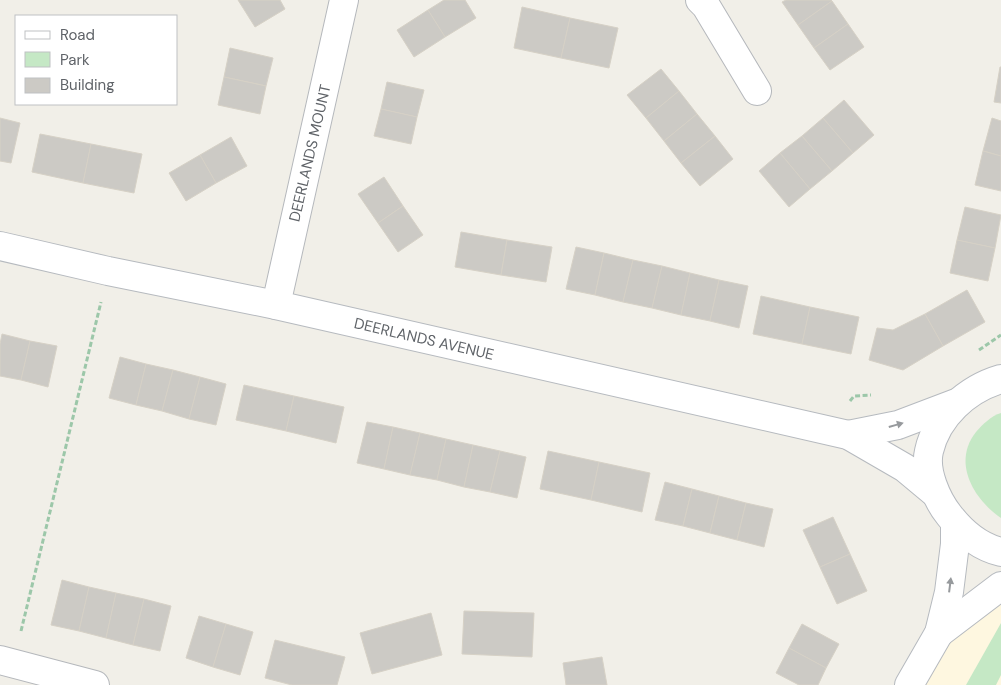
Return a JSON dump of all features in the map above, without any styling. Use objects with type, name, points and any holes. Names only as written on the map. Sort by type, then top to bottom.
[{"type":"street","name":"DEERLANDS MOUNT","points":[[276,305],[344,0]]},
{"type":"street","points":[[700,0],[706,6],[756,91]]},
{"type":"street","name":"DEERLANDS AVENUE","points":[[0,246],[108,271],[276,305],[848,435],[905,468],[935,493]]},
{"type":"street","points":[[998,378],[958,402],[939,425],[928,452],[930,477],[935,493],[955,523],[965,534],[992,550],[1001,552]]},
{"type":"street","name":"DEERLANDS AVENUE","points":[[848,435],[898,425],[958,402]]},
{"type":"street","points":[[909,685],[939,633],[949,592],[955,544],[955,523]]},
{"type":"street","points":[[939,633],[1001,586]]},
{"type":"street","points":[[7,662],[96,685]]},
{"type":"path","points":[[7,662],[108,271]]},
{"type":"shaded area","points":[[1001,586],[1001,685],[909,685]]},
{"type":"green space","points":[[1001,413],[1001,518],[982,501],[974,490],[966,467],[966,455],[969,444],[976,432],[987,421]]},
{"type":"green space","points":[[1001,623],[1001,675],[996,685],[966,685]]},
{"type":"building","points":[[238,0],[280,0],[285,9],[255,27]]},
{"type":"building","points":[[444,0],[465,0],[476,18],[445,37],[428,10]]},
{"type":"building","points":[[786,0],[832,1],[798,25],[782,2]]},
{"type":"building","points":[[832,1],[848,24],[814,48],[798,25]]},
{"type":"building","points":[[522,7],[570,18],[561,58],[514,48]]},
{"type":"building","points":[[428,10],[445,37],[414,57],[397,30]]},
{"type":"building","points":[[570,18],[618,28],[609,68],[561,58]]},
{"type":"building","points":[[848,24],[864,47],[830,70],[814,48]]},
{"type":"building","points":[[230,48],[273,58],[266,86],[224,77]]},
{"type":"building","points":[[1001,67],[1001,103],[994,102]]},
{"type":"building","points":[[661,69],[679,91],[646,118],[627,95]]},
{"type":"building","points":[[224,77],[266,86],[260,114],[218,105]]},
{"type":"building","points":[[387,82],[424,90],[417,117],[381,109]]},
{"type":"building","points":[[679,91],[697,114],[664,141],[646,118]]},
{"type":"building","points":[[844,100],[874,135],[853,153],[823,118]]},
{"type":"building","points":[[381,109],[417,117],[411,144],[374,136]]},
{"type":"building","points":[[697,114],[715,136],[681,163],[664,141]]},
{"type":"building","points":[[0,118],[20,123],[11,163],[0,161]]},
{"type":"building","points":[[823,118],[853,153],[832,171],[802,136]]},
{"type":"building","points":[[992,118],[1001,121],[1001,156],[983,151]]},
{"type":"building","points":[[40,134],[91,144],[83,183],[32,172]]},
{"type":"building","points":[[715,136],[733,159],[700,186],[681,163]]},
{"type":"building","points":[[802,136],[832,171],[810,189],[780,153]]},
{"type":"building","points":[[231,137],[247,166],[216,183],[200,155]]},
{"type":"building","points":[[91,144],[142,154],[134,193],[83,183]]},
{"type":"building","points":[[983,151],[1001,156],[1001,191],[975,185]]},
{"type":"building","points":[[780,153],[810,189],[789,207],[759,171]]},
{"type":"building","points":[[200,155],[216,183],[186,201],[169,173]]},
{"type":"building","points":[[384,177],[403,206],[378,223],[358,194]]},
{"type":"building","points":[[403,206],[423,235],[398,252],[378,223]]},
{"type":"building","points":[[965,207],[1001,215],[995,248],[957,240]]},
{"type":"building","points":[[461,232],[507,240],[501,275],[455,267]]},
{"type":"building","points":[[507,240],[552,247],[546,282],[501,275]]},
{"type":"building","points":[[957,240],[995,248],[988,281],[950,273]]},
{"type":"building","points":[[576,247],[604,253],[595,295],[566,289]]},
{"type":"building","points":[[604,253],[633,260],[623,302],[595,295]]},
{"type":"building","points":[[633,260],[662,266],[652,308],[623,302]]},
{"type":"building","points":[[662,266],[690,273],[681,315],[652,308]]},
{"type":"building","points":[[690,273],[719,280],[710,321],[681,315]]},
{"type":"building","points":[[719,280],[748,286],[739,328],[710,321]]},
{"type":"building","points":[[967,290],[985,322],[943,346],[925,314]]},
{"type":"building","points":[[761,296],[810,307],[802,344],[753,334]]},
{"type":"building","points":[[810,307],[859,317],[851,354],[802,344]]},
{"type":"building","points":[[925,314],[943,346],[903,370],[869,360],[877,328],[893,330]]},
{"type":"building","points":[[2,334],[30,341],[21,380],[0,376],[0,344]]},
{"type":"building","points":[[30,341],[57,346],[48,387],[21,380]]},
{"type":"building","points":[[120,357],[146,364],[136,405],[109,398]]},
{"type":"building","points":[[146,364],[173,370],[162,411],[136,405]]},
{"type":"building","points":[[173,370],[200,377],[189,419],[162,411]]},
{"type":"building","points":[[200,377],[226,384],[216,425],[189,419]]},
{"type":"building","points":[[244,385],[294,396],[286,431],[236,420]]},
{"type":"building","points":[[294,396],[344,407],[336,443],[286,431]]},
{"type":"building","points":[[367,422],[393,427],[384,469],[357,463]]},
{"type":"building","points":[[393,427],[420,433],[410,475],[384,469]]},
{"type":"building","points":[[420,433],[446,439],[437,480],[410,475]]},
{"type":"building","points":[[446,439],[473,445],[464,487],[437,480]]},
{"type":"building","points":[[473,445],[500,451],[490,492],[464,487]]},
{"type":"building","points":[[500,451],[526,457],[517,498],[490,492]]},
{"type":"building","points":[[548,451],[599,462],[591,500],[540,489]]},
{"type":"building","points":[[599,462],[650,473],[642,512],[591,500]]},
{"type":"building","points":[[665,482],[692,489],[683,526],[655,520]]},
{"type":"building","points":[[692,489],[719,496],[710,533],[683,526]]},
{"type":"building","points":[[719,496],[746,503],[737,540],[710,533]]},
{"type":"building","points":[[746,503],[773,509],[764,547],[737,540]]},
{"type":"building","points":[[833,517],[850,554],[820,567],[803,530]]},
{"type":"building","points":[[850,554],[867,591],[837,604],[820,567]]},
{"type":"building","points":[[62,580],[89,587],[79,631],[51,625]]},
{"type":"building","points":[[89,587],[116,593],[106,638],[79,631]]},
{"type":"building","points":[[116,593],[144,599],[133,645],[106,638]]},
{"type":"building","points":[[144,599],[171,606],[160,651],[133,645]]},
{"type":"building","points":[[464,611],[534,613],[532,657],[462,654]]},
{"type":"building","points":[[431,613],[442,655],[372,674],[360,633]]},
{"type":"building","points":[[199,616],[226,624],[213,667],[186,658]]},
{"type":"building","points":[[226,624],[253,632],[240,675],[213,667]]},
{"type":"building","points":[[802,624],[839,644],[826,668],[789,648]]},
{"type":"building","points":[[275,640],[345,657],[337,685],[292,685],[265,678]]},
{"type":"building","points":[[789,648],[826,668],[818,685],[799,685],[776,673]]},
{"type":"building","points":[[602,657],[607,685],[566,685],[563,663]]}]
